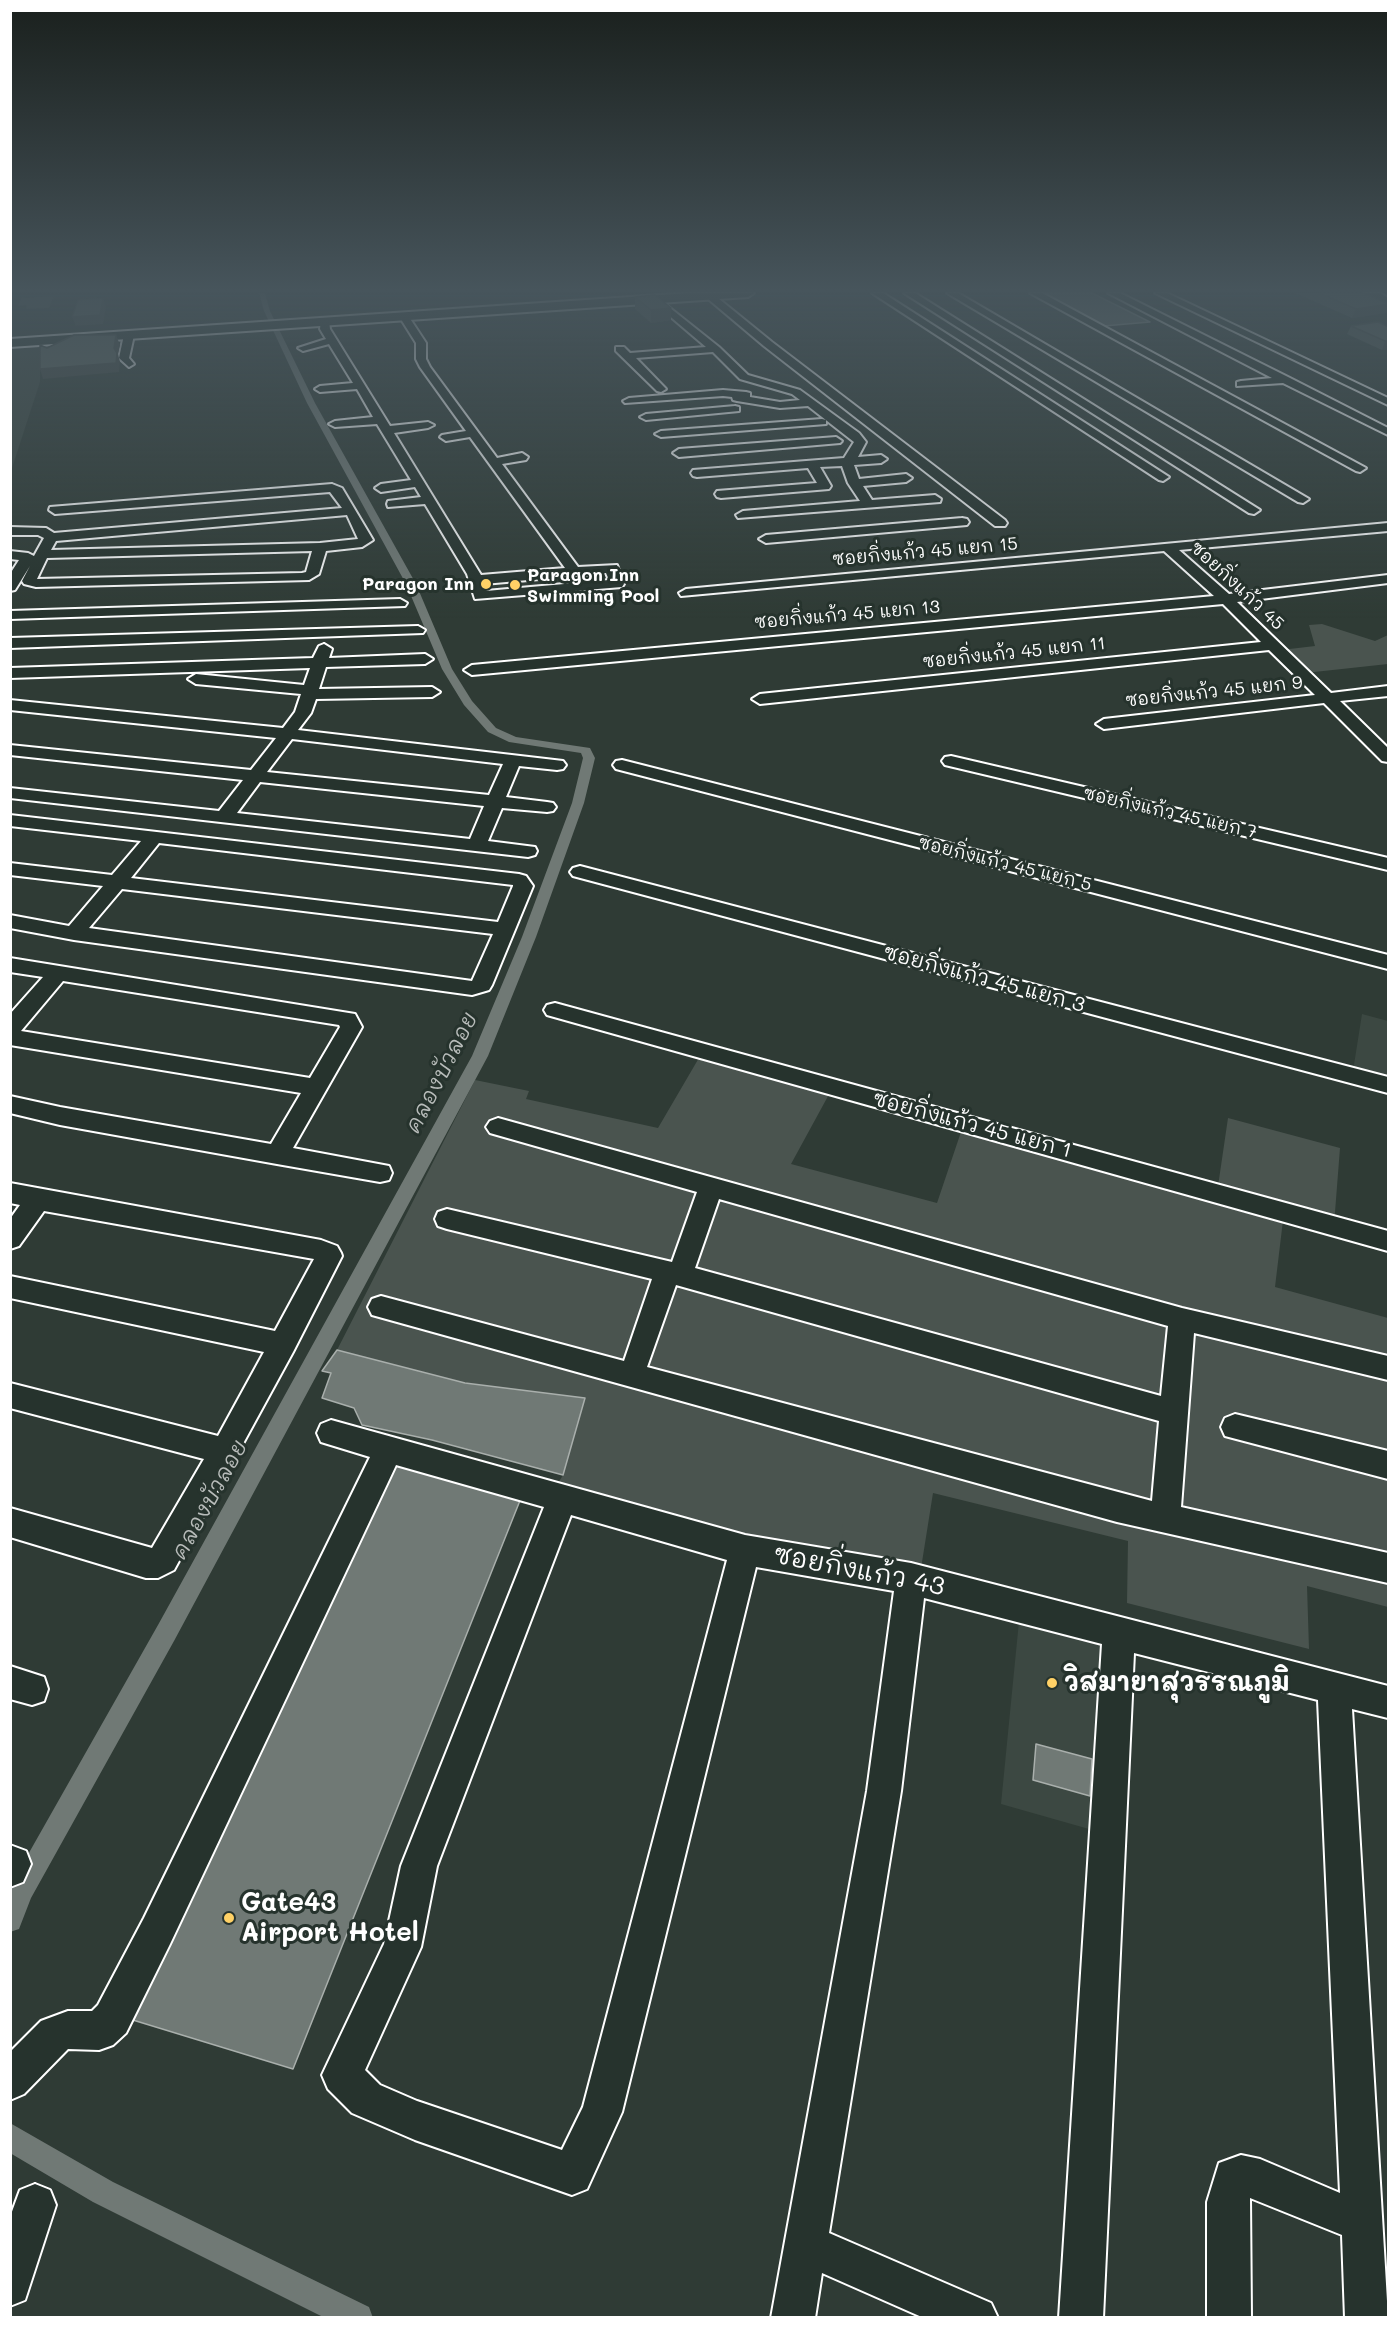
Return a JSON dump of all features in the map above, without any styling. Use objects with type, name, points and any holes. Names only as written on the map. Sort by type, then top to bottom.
[{"type":"street","points":[[369,402],[477,580],[480,596],[617,584],[612,568],[477,580]]},
{"type":"street","points":[[450,402],[573,571]]},
{"type":"street","points":[[646,417],[721,402]]},
{"type":"street","points":[[741,402],[765,446]]},
{"type":"street","points":[[760,402],[780,405],[812,402],[855,435],[860,442],[856,452],[848,461],[848,470],[868,505]]},
{"type":"street","points":[[843,402],[1000,523]]},
{"type":"street","points":[[1045,402],[1163,477]]},
{"type":"street","points":[[1080,402],[1254,510]]},
{"type":"street","points":[[1135,402],[1303,500]]},
{"type":"street","points":[[1236,402],[1360,468]]},
{"type":"street","points":[[1329,402],[1389,432]]},
{"type":"street","points":[[441,411],[456,409]]},
{"type":"street","points":[[1108,419],[1154,413]]},
{"type":"street","points":[[661,434],[822,422]]},
{"type":"street","points":[[335,424],[383,425],[409,433],[428,425]]},
{"type":"street","points":[[446,437],[472,434]]},
{"type":"street","points":[[679,453],[836,441]]},
{"type":"street","points":[[494,462],[522,457]]},
{"type":"street","points":[[697,473],[881,459]]},
{"type":"street","points":[[721,494],[825,486],[812,464]]},
{"type":"street","points":[[394,477],[397,474],[411,471]]},
{"type":"street","points":[[854,483],[906,478]]},
{"type":"street","points":[[43,554],[320,547],[366,542],[338,491],[329,488],[55,510]]},
{"type":"street","points":[[424,491],[387,496],[424,491]]},
{"type":"street","points":[[743,515],[935,499]]},
{"type":"street","points":[[151,529],[155,502]]},
{"type":"street","points":[[840,507],[856,532]]},
{"type":"street","points":[[10,531],[46,532],[51,537],[351,511]]},
{"type":"street","points":[[766,539],[962,522]]},
{"type":"street","name":"ซอยกิ่งแก้ว 45","points":[[1167,547],[1389,527]]},
{"type":"street","points":[[51,537],[30,582],[304,577],[312,574],[320,547]]},
{"type":"street","name":"ซอยกิ่งแก้ว 45","points":[[1167,547],[1226,599],[1389,757]]},
{"type":"street","name":"ซอยกิ่งแก้ว 45 แยก 15","points":[[686,593],[1167,547]]},
{"type":"street","points":[[10,555],[28,557],[11,586]]},
{"type":"street","name":"ซอยกิ่งแก้ว 45 แยก 13","points":[[472,670],[1226,599],[1389,579]]},
{"type":"street","points":[[10,615],[400,603]]},
{"type":"street","points":[[225,816],[303,713],[338,604]]},
{"type":"street","points":[[10,643],[418,630]]},
{"type":"street","name":"ซอยกิ่งแก้ว 45 แยก 11","points":[[760,699],[1272,645]]},
{"type":"street","points":[[10,672],[424,659]]},
{"type":"street","points":[[156,667],[160,674],[172,676],[310,692],[432,692]]},
{"type":"street","name":"ซอยกิ่งแก้ว 45 แยก 9","points":[[1104,724],[1389,691]]},
{"type":"street","points":[[10,705],[557,765]]},
{"type":"street","points":[[10,750],[547,807]]},
{"type":"street","points":[[477,844],[513,760]]},
{"type":"street","name":"ซอยกิ่งแก้ว 45 แยก 7","points":[[951,761],[1389,864]]},
{"type":"street","name":"ซอยกิ่งแก้ว 45 แยก 5","points":[[622,765],[1389,962]]},
{"type":"street","points":[[10,793],[528,851]]},
{"type":"street","points":[[10,820],[519,880],[523,886],[482,985],[472,988],[74,933],[10,921]]},
{"type":"street","points":[[74,933],[155,836]]},
{"type":"street","points":[[10,869],[505,929]]},
{"type":"street","name":"ซอยกิ่งแก้ว 45 แยก 3","points":[[580,872],[1389,1085]]},
{"type":"street","points":[[10,965],[347,1019],[351,1027],[277,1155]]},
{"type":"street","points":[[10,1029],[58,973]]},
{"type":"street","name":"ซอยกิ่งแก้ว 45 แยก 1","points":[[555,1010],[1389,1240]]},
{"type":"street","points":[[10,1037],[315,1087]]},
{"type":"street","points":[[10,1104],[60,1116],[380,1173]]},
{"type":"street","points":[[498,1127],[1182,1319],[1389,1368]]},
{"type":"street","points":[[637,1359],[711,1187]]},
{"type":"street","points":[[10,1192],[38,1200],[328,1253],[328,1259],[283,1344],[164,1558],[158,1563],[146,1563],[10,1522]]},
{"type":"street","points":[[10,1239],[38,1200]]},
{"type":"street","points":[[447,1219],[674,1273],[1174,1412]]},
{"type":"street","points":[[10,1287],[283,1344]]},
{"type":"street","points":[[381,1307],[1117,1508],[1389,1568]]},
{"type":"street","points":[[1165,1518],[1182,1319]]},
{"type":"street","points":[[1351,1359],[1389,1382]]},
{"type":"street","points":[[10,1395],[225,1450]]},
{"type":"street","points":[[1235,1427],[1389,1465]]},
{"type":"street","name":"ซอยกิ่งแก้ว 43","points":[[331,1433],[745,1550],[911,1578],[1389,1702]]},
{"type":"street","points":[[10,2080],[55,2035],[68,2030],[99,2031],[112,2019],[157,1931],[388,1450]]},
{"type":"street","points":[[562,1499],[419,1866],[402,1947],[342,2075],[366,2099],[415,2120],[572,2175],[602,2112],[745,1550]]},
{"type":"street","points":[[793,2318],[884,1791],[911,1578]]},
{"type":"street","points":[[1081,2318],[1119,1633]]},
{"type":"street","points":[[1334,1688],[1367,2318]]},
{"type":"street","points":[[10,1863],[13,1864],[10,1869]]},
{"type":"street","points":[[1229,2318],[1228,2202],[1234,2178],[1240,2176],[1260,2180],[1362,2223]]},
{"type":"street","points":[[10,2285],[35,2205]]},
{"type":"street","points":[[806,2245],[976,2318]]},
{"type":"shaded area","points":[[11,402],[34,402],[11,471]]},
{"type":"shaded area","points":[[1322,624],[1375,641],[1388,635],[1388,664],[1305,673],[1281,650],[1315,646],[1309,625]]},
{"type":"shaded area","points":[[1362,1014],[1388,1021],[1388,1081],[1353,1071]]},
{"type":"shaded area","points":[[703,1051],[833,1087],[791,1164],[937,1203],[964,1123],[1217,1193],[1228,1118],[1340,1148],[1334,1225],[1284,1212],[1275,1287],[1388,1318],[1388,1607],[1307,1586],[1309,1649],[1127,1603],[1128,1541],[933,1493],[919,1581],[746,1537],[557,1485],[563,1475],[584,1398],[465,1383],[337,1350],[475,1080],[529,1091],[526,1099],[658,1128]]},
{"type":"shaded area","points":[[337,1350],[465,1383],[585,1398],[563,1475],[432,1440],[362,1425],[354,1408],[322,1398],[331,1373],[322,1371]]},
{"type":"shaded area","points":[[389,1460],[521,1498],[293,2069],[123,2017]]},
{"type":"shaded area","points":[[1020,1611],[1107,1635],[1096,1831],[1001,1804]]},
{"type":"shaded area","points":[[1036,1744],[1092,1759],[1090,1796],[1033,1780]]},
{"type":"waterway","name":"คลองบัวลอย","points":[[10,1920],[22,1890],[166,1633],[480,1056],[529,937],[578,803],[589,758],[586,750],[513,740],[492,730],[468,703],[447,669],[411,584],[310,402]]},
{"type":"waterway","points":[[10,2137],[103,2192],[358,2318]]},
{"type":"place","name":"Paragon Inn","points":[[486,584]]},
{"type":"place","name":"Paragon Inn Swimming Pool","points":[[515,585]]},
{"type":"place","name":"วิสมายาสุวรรณภูมิ","points":[[1052,1683]]},
{"type":"place","name":"Gate43 Airport Hotel","points":[[229,1918]]}]
